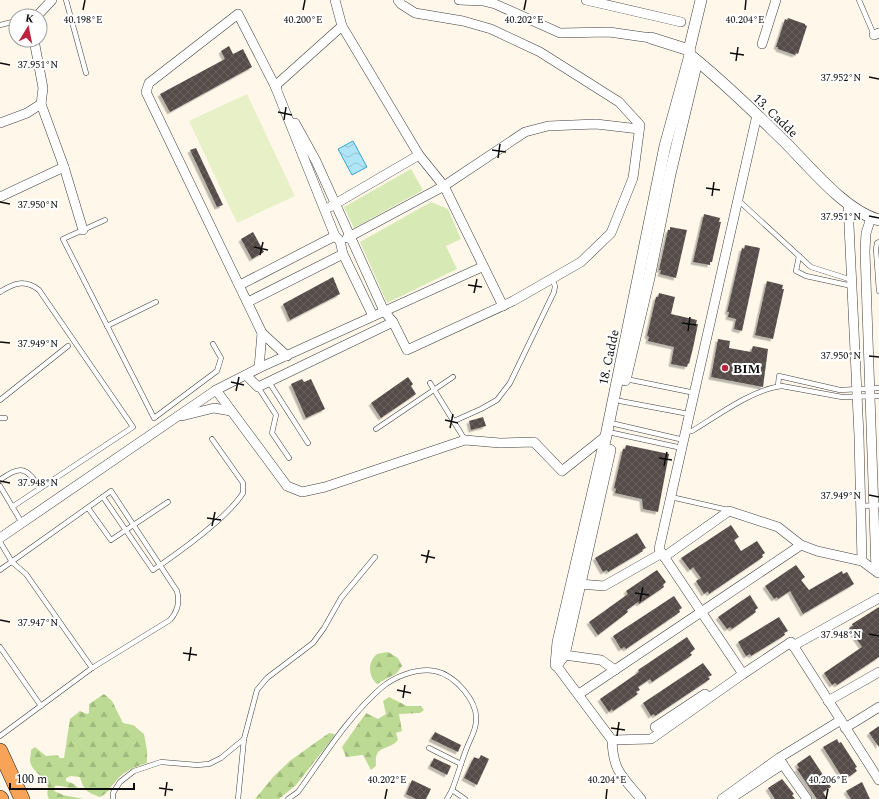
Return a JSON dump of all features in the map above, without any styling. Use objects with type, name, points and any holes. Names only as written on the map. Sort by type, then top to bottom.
[{"type":"highway","points":[[0,751],[22,799]]},
{"type":"street","points":[[44,8],[52,0]]},
{"type":"street","points":[[335,0],[342,26],[419,155],[444,186],[482,267],[503,306]]},
{"type":"street","points":[[287,356],[262,333],[146,92],[149,83],[238,14],[316,161],[335,204],[351,235],[384,311],[393,322],[407,350],[503,306],[581,262],[611,233],[633,178],[640,125],[619,102],[540,52],[492,29],[463,21],[415,13],[401,4],[398,0]]},
{"type":"street","points":[[459,0],[484,1],[495,4],[560,33],[609,32],[651,38]]},
{"type":"street","points":[[586,0],[681,22]]},
{"type":"street","points":[[630,10],[632,0]]},
{"type":"street","name":"18. Cadde","points":[[556,665],[558,642],[611,431],[620,401],[649,278],[670,174],[701,0]]},
{"type":"street","points":[[762,44],[776,0]]},
{"type":"street","points":[[275,86],[342,26]]},
{"type":"street","name":"13. Cadde","points":[[651,38],[692,56],[757,115],[848,204],[875,219]]},
{"type":"street","points":[[36,48],[43,88],[41,104],[64,167],[83,230]]},
{"type":"street","name":"18. Cadde","points":[[556,665],[564,655],[580,584],[611,431],[665,146],[692,56]]},
{"type":"street","points":[[275,86],[325,210],[338,238],[343,254],[373,316]]},
{"type":"street","points":[[0,123],[27,113],[41,104]]},
{"type":"street","points":[[742,671],[700,612],[659,549],[757,115]]},
{"type":"street","points":[[240,285],[338,238],[351,235],[444,186],[525,132],[548,126],[596,124],[639,129]]},
{"type":"street","points":[[325,210],[419,155]]},
{"type":"street","points":[[0,197],[64,167]]},
{"type":"street","points":[[848,204],[857,394],[862,561]]},
{"type":"street","points":[[875,219],[866,234],[865,251],[873,394],[877,572]]},
{"type":"street","points":[[248,302],[343,254]]},
{"type":"street","points":[[0,538],[216,390],[259,368],[482,267]]},
{"type":"street","points":[[246,375],[258,387],[393,322]]},
{"type":"street","points":[[350,326],[358,340]]},
{"type":"street","points":[[259,368],[262,333]]},
{"type":"street","points":[[216,390],[287,486],[302,492],[325,487],[465,440],[500,443],[534,442],[562,471],[611,431]]},
{"type":"street","points":[[175,418],[214,408],[231,411]]},
{"type":"street","points":[[580,584],[604,586],[663,555],[730,511],[778,527],[801,545],[817,551],[862,561],[877,572]]},
{"type":"street","points":[[579,694],[801,545]]},
{"type":"street","points":[[794,646],[879,598]]},
{"type":"street","points":[[655,727],[742,671],[791,642],[879,780]]},
{"type":"street","points":[[564,655],[601,660],[615,670]]},
{"type":"street","points":[[556,665],[612,740],[613,758],[619,772],[641,799]]},
{"type":"street","points":[[612,740],[651,739],[742,671]]},
{"type":"street","points":[[828,701],[879,672]]},
{"type":"street","points":[[722,799],[781,761],[843,724],[879,707]]},
{"type":"street","points":[[730,799],[781,761]]},
{"type":"street","points":[[781,761],[807,799]]},
{"type":"lane","points":[[66,0],[86,73]]},
{"type":"lane","points":[[859,0],[876,34]]},
{"type":"lane","points":[[737,200],[815,270],[852,283]]},
{"type":"lane","points":[[105,220],[63,239],[154,418],[217,371],[221,358],[213,344]]},
{"type":"lane","points":[[879,242],[876,249],[879,291]]},
{"type":"lane","points":[[799,256],[796,271],[806,276],[852,283]]},
{"type":"lane","points":[[454,421],[497,400],[510,383],[554,292],[555,286],[552,279]]},
{"type":"lane","points":[[0,292],[18,283],[30,285],[39,290],[133,426],[12,507]]},
{"type":"lane","points":[[107,326],[156,302]]},
{"type":"lane","points":[[0,400],[68,346]]},
{"type":"lane","points":[[778,386],[779,376],[857,394],[873,394]]},
{"type":"lane","points":[[376,429],[453,377]]},
{"type":"lane","points":[[625,378],[695,393]]},
{"type":"lane","points":[[268,382],[308,443]]},
{"type":"lane","points":[[430,383],[465,440]]},
{"type":"lane","points":[[684,440],[692,431],[753,395],[778,386],[842,397],[857,394],[873,394],[879,388]]},
{"type":"lane","points":[[258,387],[276,415],[272,433],[289,458]]},
{"type":"lane","points":[[620,401],[690,414]]},
{"type":"lane","points":[[611,431],[684,440]]},
{"type":"lane","points":[[611,431],[684,440]]},
{"type":"lane","points":[[103,497],[153,570],[194,540],[224,514],[243,492],[243,483],[212,439]]},
{"type":"lane","points":[[0,480],[13,471],[25,470],[33,476],[40,488]]},
{"type":"lane","points":[[0,486],[22,523]]},
{"type":"lane","points":[[0,736],[92,668],[170,620],[174,616],[178,606],[178,596],[160,565],[111,491],[12,562],[1,568]]},
{"type":"lane","points":[[671,497],[730,511]]},
{"type":"lane","points":[[88,508],[111,540],[168,502]]},
{"type":"lane","points":[[861,506],[876,505]]},
{"type":"lane","points":[[0,542],[12,562],[26,574],[92,668]]},
{"type":"lane","points":[[238,799],[244,740],[257,690],[267,678],[312,643],[324,628],[341,598],[375,557]]},
{"type":"lane","points":[[0,647],[41,706]]},
{"type":"lane","points":[[288,799],[298,792],[355,713],[382,688],[396,678],[410,673],[435,671],[455,681],[467,694],[476,708],[476,722],[452,790],[447,799]]},
{"type":"lane","points":[[113,799],[113,793],[120,782],[134,771],[161,762],[197,765],[209,764],[221,758],[244,740]]},
{"type":"lane","points":[[430,748],[461,764]]},
{"type":"lane","points":[[452,790],[465,799]]},
{"type":"green space","points":[[247,94],[295,196],[237,223],[189,121]]},
{"type":"green space","points":[[411,169],[423,190],[354,228],[344,207]]},
{"type":"green space","points":[[431,202],[448,209],[461,239],[446,246],[457,269],[387,303],[360,242]]},
{"type":"green space","points":[[388,652],[398,658],[402,666],[397,673],[377,684],[372,678],[370,670],[371,662],[377,654]]},
{"type":"green space","points":[[104,694],[112,701],[123,723],[133,725],[144,734],[147,750],[147,763],[125,772],[107,792],[100,797],[92,794],[84,788],[80,777],[71,776],[66,778],[66,781],[74,784],[78,788],[55,786],[54,791],[63,795],[84,799],[49,799],[47,794],[47,784],[35,771],[31,764],[31,750],[35,747],[46,756],[57,755],[60,758],[64,758],[70,719],[80,711],[87,714],[89,713],[89,704]]},
{"type":"green space","points":[[389,697],[407,706],[421,706],[424,710],[420,713],[399,714],[402,731],[396,733],[398,740],[394,744],[379,751],[376,759],[376,766],[371,770],[363,755],[346,757],[342,747],[366,713],[378,719],[386,714],[383,701]]},
{"type":"green space","points":[[329,733],[335,734],[296,785],[279,799],[255,799],[274,776],[291,760]]},
{"type":"water","points":[[353,141],[367,167],[352,175],[338,149]]},
{"type":"building","points":[[788,18],[807,26],[798,54],[796,53],[795,55],[776,47],[785,19],[787,20]]},
{"type":"building","points":[[229,46],[233,54],[243,49],[252,67],[170,112],[160,94],[225,59],[221,51]]},
{"type":"building","points":[[196,148],[223,205],[217,207],[190,150]]},
{"type":"building","points":[[704,214],[720,218],[719,222],[721,222],[710,265],[693,262]]},
{"type":"building","points":[[670,227],[687,230],[676,278],[660,274],[661,270],[659,270]]},
{"type":"building","points":[[253,232],[264,252],[252,259],[241,239]]},
{"type":"building","points":[[745,245],[760,248],[742,331],[734,329],[736,319],[728,317],[729,312],[727,312],[742,248],[744,249]]},
{"type":"building","points":[[333,277],[340,294],[290,320],[283,304]]},
{"type":"building","points":[[767,281],[783,285],[782,289],[784,289],[773,339],[755,335]]},
{"type":"building","points":[[659,293],[675,297],[671,314],[697,320],[696,324],[698,324],[693,348],[687,367],[671,364],[674,347],[648,341],[649,337],[647,336],[656,297],[658,297]]},
{"type":"building","points":[[718,339],[730,341],[729,348],[751,352],[753,346],[768,349],[763,387],[711,377]]},
{"type":"building","points":[[408,377],[413,384],[411,386],[416,394],[381,418],[371,403]]},
{"type":"building","points":[[302,379],[304,382],[311,379],[325,409],[306,418],[291,384]]},
{"type":"building","points":[[483,417],[486,426],[471,430],[469,421]]},
{"type":"building","points":[[626,445],[669,454],[658,512],[643,509],[642,499],[615,493],[616,489],[614,488],[623,449],[625,449]]},
{"type":"building","points":[[731,525],[739,537],[734,540],[741,551],[757,541],[765,553],[762,555],[763,557],[709,594],[708,591],[704,594],[696,581],[701,578],[693,567],[690,570],[681,558]]},
{"type":"building","points":[[637,533],[646,548],[608,572],[607,570],[603,572],[595,558]]},
{"type":"building","points":[[796,565],[805,577],[801,580],[809,590],[842,571],[843,574],[847,572],[854,584],[803,614],[790,591],[778,599],[777,597],[774,599],[765,586]]},
{"type":"building","points":[[657,570],[666,582],[663,585],[664,587],[639,604],[638,602],[627,610],[628,612],[598,635],[589,622],[628,594],[626,591]]},
{"type":"building","points":[[750,595],[758,608],[755,610],[756,612],[732,629],[730,627],[727,629],[718,617]]},
{"type":"building","points":[[674,596],[682,608],[679,610],[680,612],[626,649],[624,647],[621,649],[613,636]]},
{"type":"building","points":[[879,607],[879,657],[837,685],[835,683],[832,685],[824,673],[862,647],[849,628],[853,626],[852,624]]},
{"type":"building","points":[[779,617],[788,631],[784,633],[785,635],[751,656],[750,654],[746,656],[738,642]]},
{"type":"building","points":[[687,637],[695,649],[690,653],[692,655],[652,682],[650,679],[638,687],[640,690],[636,692],[638,694],[613,711],[612,709],[609,712],[600,699],[639,672],[638,670]]},
{"type":"building","points":[[703,663],[712,675],[708,677],[710,679],[655,716],[654,714],[651,716],[643,703]]},
{"type":"building","points":[[879,726],[879,747],[869,733]]},
{"type":"building","points":[[435,732],[461,745],[458,752],[431,739]]},
{"type":"building","points":[[837,739],[839,743],[841,742],[857,767],[855,768],[857,771],[844,780],[823,747]]},
{"type":"building","points":[[481,755],[489,759],[477,785],[464,778],[474,757],[479,759]]},
{"type":"building","points":[[810,755],[831,787],[823,792],[827,799],[817,799],[797,769],[799,768],[797,764]]},
{"type":"building","points":[[434,758],[451,766],[447,775],[430,766]]},
{"type":"building","points":[[782,779],[794,794],[792,795],[795,799],[775,799],[768,788]]},
{"type":"building","points":[[412,780],[431,789],[426,799],[416,799],[406,794]]},
{"type":"building","points":[[862,782],[870,799],[851,799],[846,791]]},
{"type":"place","name":"BIM","points":[[725,368]]}]
